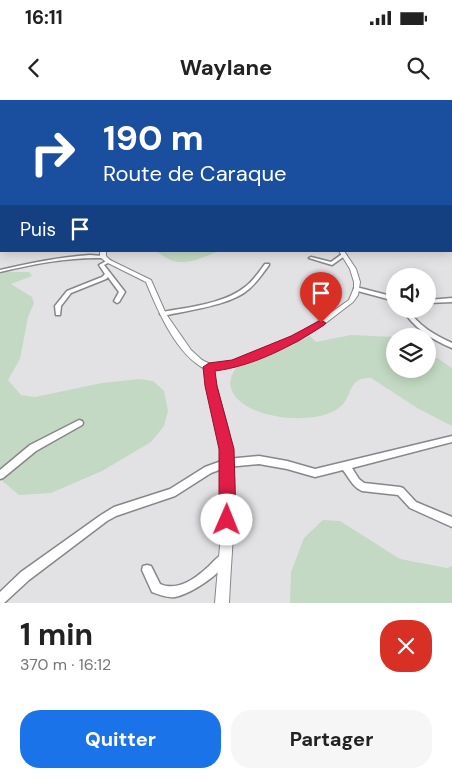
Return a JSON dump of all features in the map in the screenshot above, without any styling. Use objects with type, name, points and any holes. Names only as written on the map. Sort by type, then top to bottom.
[{"type":"street","points":[[0,271],[48,262],[105,256],[149,281],[163,314],[188,352],[198,362],[209,367],[233,364],[295,339],[321,323],[350,300],[358,285],[353,269],[344,253],[330,264],[311,258]]},
{"type":"street","points":[[105,256],[101,265],[122,292],[117,301]]},
{"type":"street","points":[[163,314],[201,306],[239,293],[247,288],[267,265]]},
{"type":"street","points":[[58,314],[58,306],[68,292],[104,278],[108,274]]},
{"type":"street","points":[[356,290],[386,297]]},
{"type":"street","points":[[436,301],[452,300]]},
{"type":"street","points":[[413,318],[424,328],[452,346]]},
{"type":"street","points":[[209,367],[211,386],[225,438],[227,463],[228,501],[222,603]]},
{"type":"street","points":[[0,475],[34,448],[79,424]]},
{"type":"street","points":[[0,599],[25,576],[114,512],[172,493],[208,470],[227,463],[259,460],[315,473],[452,439]]},
{"type":"street","points":[[345,465],[356,482],[362,487],[400,492],[414,505],[452,522]]},
{"type":"street","points":[[147,570],[156,587],[173,596],[187,592],[204,580],[225,557]]},
{"type":"green space","points":[[157,252],[216,252],[196,260],[184,262],[168,259]]},
{"type":"green space","points":[[5,272],[29,272],[32,276],[11,284],[32,297],[34,303],[28,317],[20,359],[8,380],[21,395],[35,397],[102,383],[139,379],[153,381],[164,391],[168,411],[164,426],[151,442],[102,471],[51,493],[19,495],[0,479],[0,274]]},
{"type":"green space","points":[[351,335],[386,337],[386,378],[436,378],[436,357],[452,368],[452,426],[419,409],[371,378],[363,379],[354,384],[340,407],[330,413],[316,417],[286,418],[256,411],[244,404],[233,393],[230,382],[236,368],[310,336],[316,342]]},
{"type":"green space","points":[[323,520],[340,521],[400,559],[447,568],[452,566],[452,603],[290,603],[291,572],[304,538]]},
{"type":"route","points":[[227,520],[227,449],[211,386],[209,367],[233,364],[295,339],[321,323]]}]
